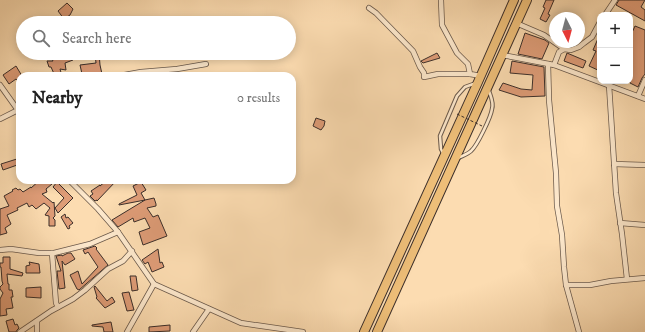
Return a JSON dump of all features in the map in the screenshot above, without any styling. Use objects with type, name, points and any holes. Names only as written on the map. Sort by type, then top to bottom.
[{"type":"highway","points":[[364,332],[480,79],[514,0]]},
{"type":"highway","points":[[378,332],[527,0]]},
{"type":"street","points":[[441,0],[442,25],[457,53],[468,64],[470,74]]},
{"type":"street","points":[[607,12],[615,0]]},
{"type":"street","points":[[369,8],[376,13],[413,51],[420,68],[424,73],[424,77],[438,74],[470,74],[480,79]]},
{"type":"street","points":[[516,23],[544,35],[564,49],[572,50],[579,47],[592,37],[597,27]]},
{"type":"street","points":[[554,65],[559,52],[564,49]]},
{"type":"street","points":[[502,55],[554,65],[645,99]]},
{"type":"street","points":[[141,72],[177,69],[206,64]]},
{"type":"street","points":[[548,64],[549,100],[556,173],[557,206],[562,236],[566,285],[579,332]]},
{"type":"street","points":[[638,96],[645,80]]},
{"type":"street","points":[[0,85],[16,106]]},
{"type":"street","points":[[609,85],[616,193],[627,280]]},
{"type":"street","points":[[0,119],[16,111]]},
{"type":"street","points":[[614,164],[645,165]]},
{"type":"street","points":[[74,184],[118,232],[154,284],[241,323],[304,332]]},
{"type":"street","points":[[620,223],[645,225]]},
{"type":"street","points":[[0,250],[11,249],[39,253],[52,253],[90,244],[118,232]]},
{"type":"street","points":[[20,332],[73,299],[108,269],[123,261],[132,251]]},
{"type":"street","points":[[52,253],[56,303],[58,308]]},
{"type":"street","points":[[566,285],[590,285],[645,278]]},
{"type":"street","points":[[127,332],[154,284]]},
{"type":"street","points":[[193,332],[209,309]]},
{"type":"street","points":[[37,321],[37,332]]},
{"type":"lane","points":[[444,157],[441,149],[440,136],[457,96],[465,87],[480,79]]},
{"type":"lane","points":[[456,160],[472,150],[482,133],[492,109],[488,86]]},
{"type":"path","points":[[457,114],[482,126]]},
{"type":"building","points":[[546,0],[554,0],[546,22],[540,19],[545,8],[543,7]]},
{"type":"building","points":[[619,0],[645,0],[641,7],[645,10],[645,21],[633,14],[633,12],[629,12],[616,5]]},
{"type":"building","points":[[67,3],[73,9],[68,16],[62,16],[58,11]]},
{"type":"building","points":[[635,26],[645,30],[645,74],[638,87],[632,84],[633,30]]},
{"type":"building","points":[[525,33],[545,40],[549,43],[542,59],[518,54]]},
{"type":"building","points":[[597,41],[597,70],[589,66],[596,51],[593,50]]},
{"type":"building","points":[[437,53],[440,58],[423,63],[421,61]]},
{"type":"building","points":[[567,53],[586,61],[583,68],[564,61]]},
{"type":"building","points":[[73,60],[65,63],[66,70],[60,69],[61,72],[53,72],[51,67],[49,67],[47,61]]},
{"type":"building","points":[[96,60],[100,60],[102,72],[82,72],[80,65],[96,63]]},
{"type":"building","points":[[512,61],[544,67],[545,96],[521,97],[499,90],[503,83],[521,89],[532,90],[533,75],[510,73]]},
{"type":"building","points":[[16,66],[20,72],[16,72],[16,79],[9,84],[3,75]]},
{"type":"building","points":[[316,118],[325,121],[321,130],[313,126]]},
{"type":"building","points":[[16,159],[16,165],[3,170],[1,164]]},
{"type":"building","points":[[36,184],[52,184],[46,189],[47,192],[42,194],[53,203],[54,202],[55,216],[53,218],[55,220],[55,226],[49,226],[49,216],[45,215],[50,208],[44,203],[36,209],[32,205],[29,207],[27,203],[17,208],[18,210],[7,215],[11,224],[5,228],[7,233],[0,235],[0,209],[9,206],[4,196],[16,188],[23,192]]},
{"type":"building","points":[[55,184],[59,184],[73,198],[58,213],[55,208],[64,198],[53,187]]},
{"type":"building","points":[[102,184],[113,184],[97,201],[95,201],[90,196],[93,194],[91,191]]},
{"type":"building","points":[[142,184],[146,190],[141,193],[145,200],[119,205],[137,195],[133,186]]},
{"type":"building","points":[[154,198],[156,206],[147,208],[153,217],[158,215],[167,236],[143,245],[139,232],[150,228],[145,218],[134,222],[133,218],[118,227],[112,220],[145,200]]},
{"type":"building","points":[[65,214],[66,218],[68,217],[73,223],[68,229],[61,217]]},
{"type":"building","points":[[95,246],[108,265],[79,290],[77,289],[70,275],[78,271],[82,284],[98,267],[88,252],[85,254],[83,250]]},
{"type":"building","points":[[158,249],[160,263],[162,262],[164,267],[152,272],[148,262],[145,264],[142,260]]},
{"type":"building","points":[[71,253],[75,259],[65,265],[62,261],[65,288],[59,289],[57,271],[61,271],[56,256],[62,256]]},
{"type":"building","points":[[3,257],[10,257],[10,269],[23,273],[22,276],[7,274],[9,290],[12,290],[13,297],[11,297],[13,308],[6,309],[7,315],[0,316],[0,299],[3,293],[0,287],[3,284],[0,263],[3,263]]},
{"type":"building","points":[[29,262],[39,264],[40,273],[26,273],[26,266],[30,265]]},
{"type":"building","points":[[130,276],[136,276],[138,290],[132,291]]},
{"type":"building","points":[[95,286],[107,301],[112,297],[115,302],[105,308],[96,298]]},
{"type":"building","points":[[41,287],[41,298],[26,297],[26,288]]},
{"type":"building","points":[[129,292],[134,310],[127,311],[122,293]]},
{"type":"building","points":[[13,319],[15,325],[17,324],[19,328],[16,332],[9,332],[6,321]]},
{"type":"building","points":[[111,322],[113,332],[104,332],[103,327],[92,326],[92,325]]},
{"type":"building","points":[[170,325],[170,331],[149,332],[149,327]]}]
